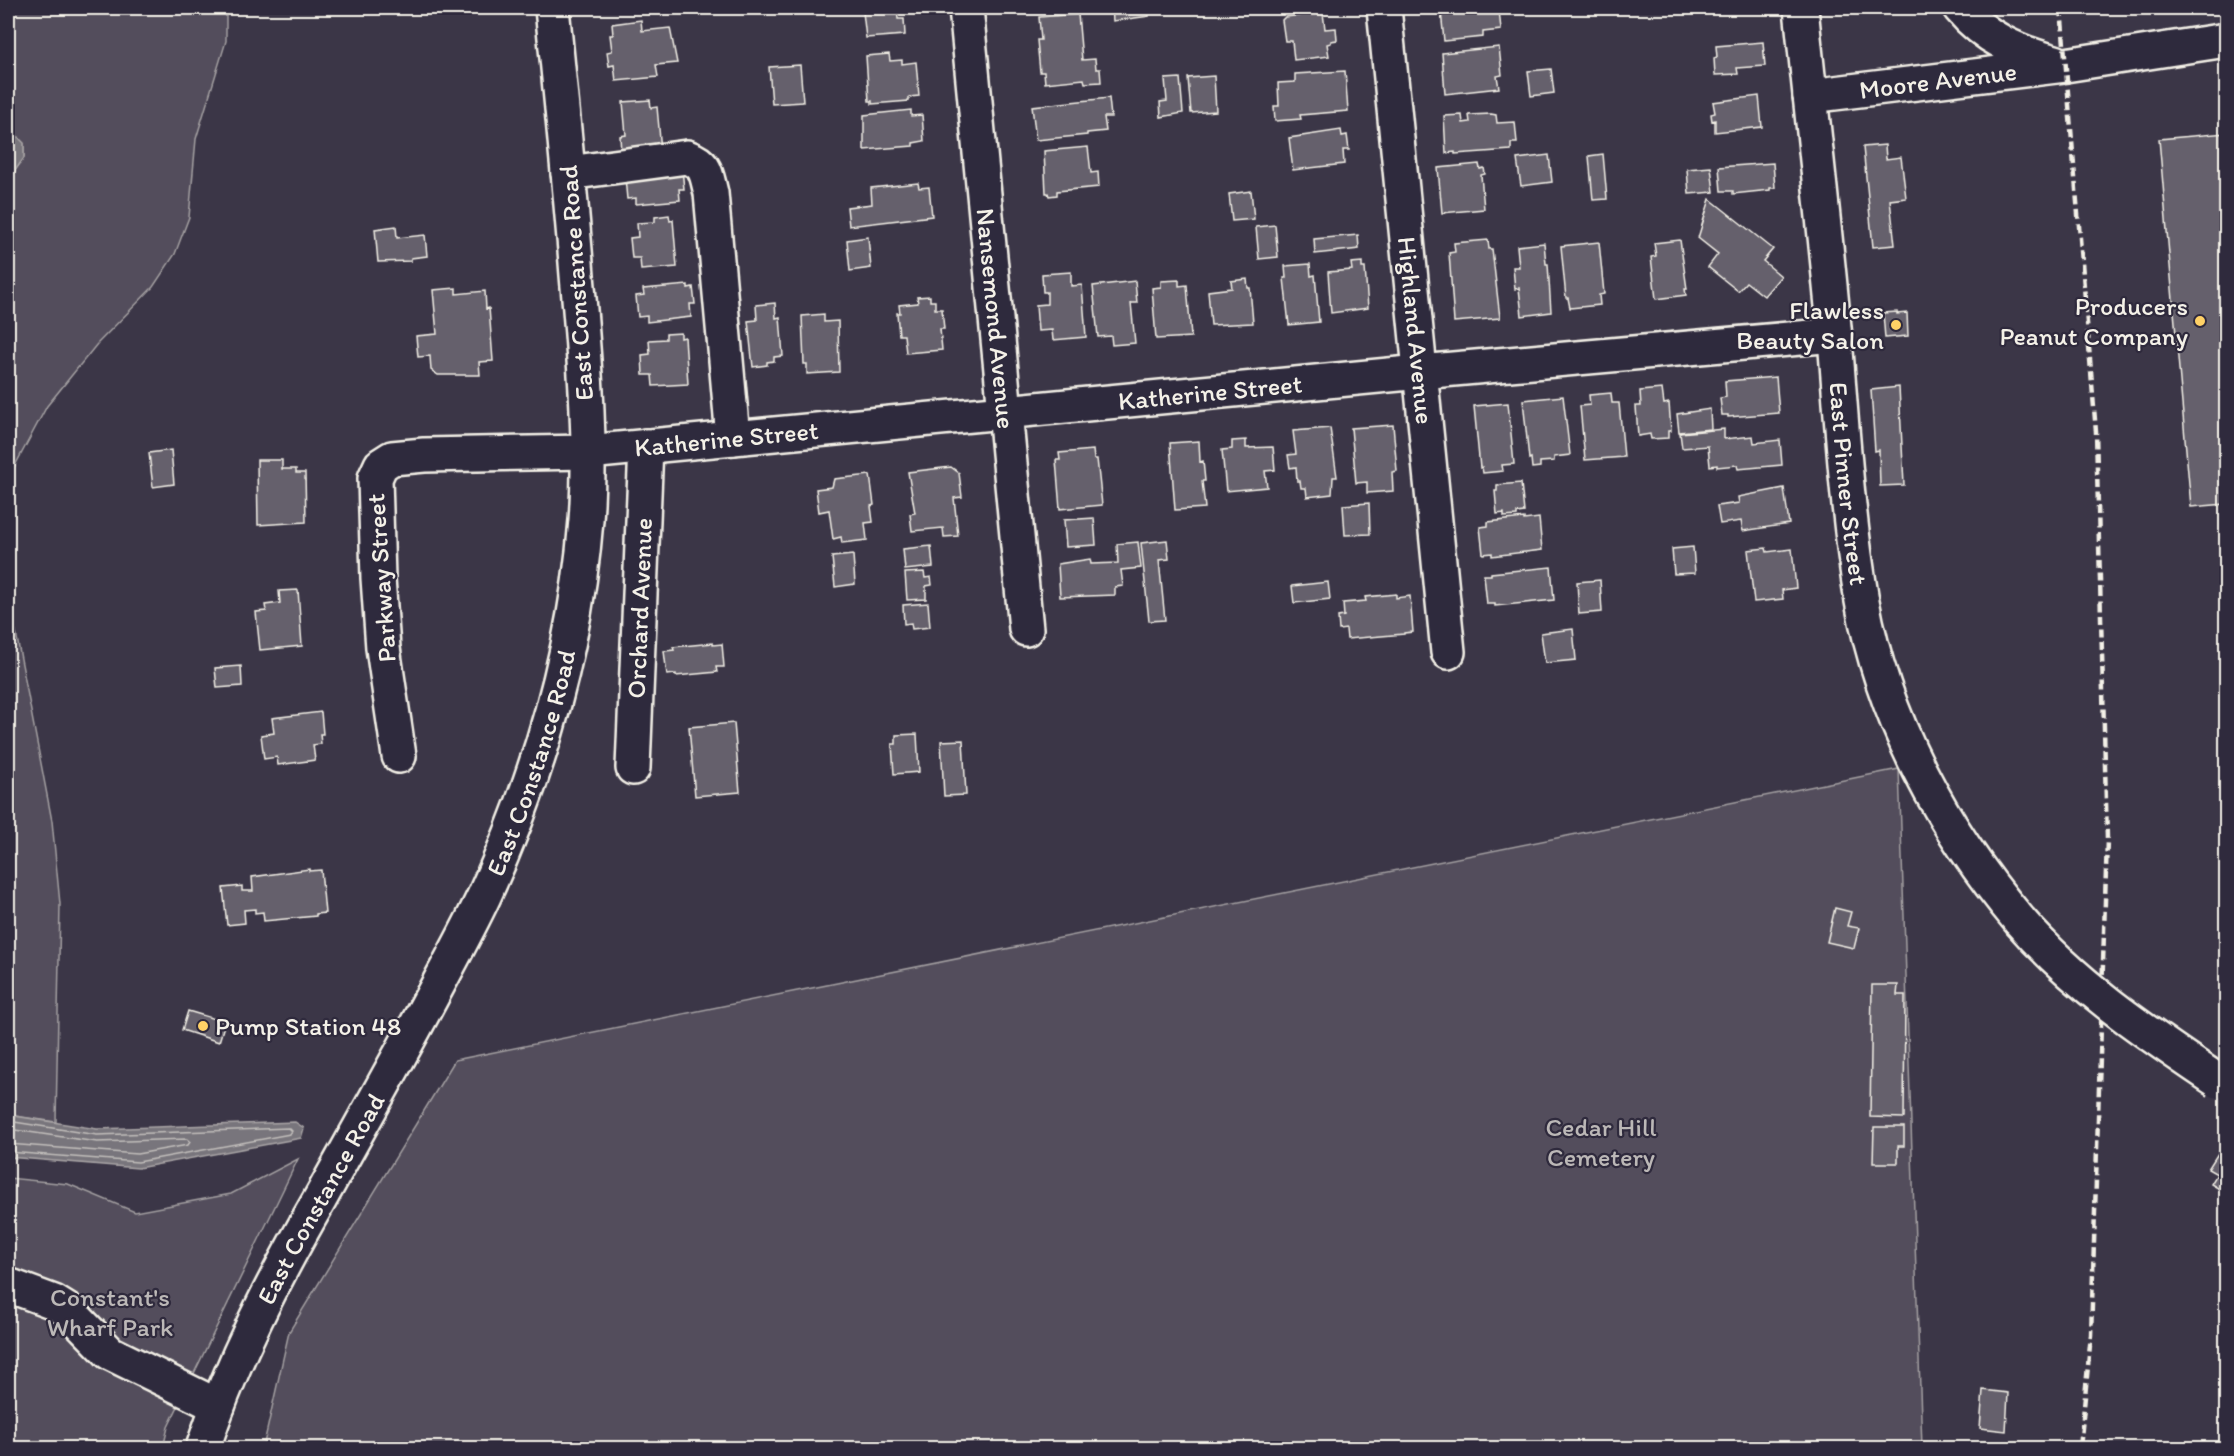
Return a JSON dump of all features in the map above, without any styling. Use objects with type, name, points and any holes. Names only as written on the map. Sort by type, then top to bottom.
[{"type":"street","name":"East Constance Road","points":[[203,1449],[244,1342],[274,1279],[444,974],[483,899],[515,823],[537,761],[559,682],[575,601],[586,520],[588,452],[585,357],[552,8]]},
{"type":"street","name":"Nansemond Avenue","points":[[966,8],[1026,628]]},
{"type":"street","name":"Highland Avenue","points":[[1384,8],[1448,652]]},
{"type":"street","name":"East Pinner Street","points":[[1801,8],[1847,483],[1862,601],[1885,687],[1918,769],[1948,824],[1990,886],[2038,942],[2073,976],[2222,1084]]},
{"type":"street","name":"Moore Avenue","points":[[1960,8],[1989,36],[2016,50],[2065,65]]},
{"type":"street","name":"Moore Avenue","points":[[1810,96],[2065,65],[2226,40]]},
{"type":"street","points":[[568,173],[687,157],[698,161],[705,169],[711,193],[733,438]]},
{"type":"street","name":"Katherine Street","points":[[588,452],[1420,372],[1834,335]]},
{"type":"street","name":"Orchard Avenue","points":[[633,768],[646,446]]},
{"type":"street","name":"Parkway Street","points":[[399,756],[383,648],[378,578],[375,478],[381,465],[392,458],[424,455],[588,452]]},
{"type":"street","points":[[8,1285],[54,1302],[69,1312],[110,1353],[218,1406]]},
{"type":"green space","points":[[8,8],[226,8],[226,41],[196,139],[189,217],[175,254],[153,287],[97,344],[47,406],[10,475],[8,487],[8,171],[14,172],[24,158],[24,144],[8,127]]},
{"type":"green space","points":[[8,591],[52,821],[60,904],[56,1122],[8,1115]]},
{"type":"green space","name":"Cedar Hill Cemetery","points":[[1899,769],[1922,1448],[263,1448],[289,1332],[455,1060]]},
{"type":"green space","name":"Constant's Wharf Park","points":[[298,1159],[168,1427],[163,1448],[8,1448],[8,1178],[68,1184],[135,1212],[231,1194]]},
{"type":"water","points":[[8,127],[24,143],[24,158],[14,172],[8,171],[11,144],[8,140]]},
{"type":"water","points":[[8,1115],[97,1129],[295,1122],[304,1128],[301,1138],[138,1168],[8,1157]]},
{"type":"building","points":[[860,8],[897,8],[898,19],[904,19],[905,35],[866,38],[863,12],[860,12]]},
{"type":"building","points":[[1112,8],[1148,8],[1149,16],[1113,21]]},
{"type":"building","points":[[1481,8],[1482,11],[1499,10],[1501,30],[1483,32],[1483,37],[1444,41],[1441,11]]},
{"type":"building","points":[[1323,13],[1325,29],[1336,28],[1337,40],[1327,44],[1329,56],[1294,60],[1292,41],[1285,41],[1282,20],[1285,17]]},
{"type":"building","points":[[1078,14],[1082,60],[1095,59],[1096,69],[1100,69],[1101,82],[1085,83],[1084,79],[1045,83],[1044,72],[1040,72],[1037,40],[1041,40],[1039,17]]},
{"type":"building","points":[[641,20],[642,31],[670,28],[677,63],[656,65],[658,77],[616,81],[614,65],[609,66],[607,52],[612,51],[610,35],[613,35],[612,24]]},
{"type":"building","points":[[1763,42],[1765,66],[1737,68],[1738,74],[1715,75],[1716,46]]},
{"type":"building","points":[[1499,47],[1502,75],[1497,76],[1499,88],[1445,94],[1442,53]]},
{"type":"building","points":[[889,54],[890,61],[902,60],[902,64],[916,62],[919,96],[909,97],[909,101],[872,104],[872,101],[869,101],[866,56]]},
{"type":"building","points":[[800,65],[803,102],[772,104],[769,67]]},
{"type":"building","points":[[1551,69],[1554,93],[1531,96],[1528,71]]},
{"type":"building","points":[[1345,71],[1348,111],[1300,115],[1301,119],[1275,121],[1274,106],[1279,106],[1278,83],[1295,82],[1295,74]]},
{"type":"building","points":[[1214,76],[1216,111],[1191,113],[1188,78]]},
{"type":"building","points":[[1180,78],[1183,113],[1161,117],[1160,102],[1167,101],[1165,79]]},
{"type":"building","points":[[1759,96],[1762,127],[1715,132],[1715,120],[1712,121],[1711,114],[1715,113],[1713,102]]},
{"type":"building","points":[[1109,98],[1111,117],[1104,117],[1106,131],[1036,140],[1032,106]]},
{"type":"building","points":[[650,100],[651,108],[657,107],[661,150],[621,153],[620,136],[626,135],[623,102]]},
{"type":"building","points":[[911,110],[911,116],[922,115],[924,141],[913,143],[913,146],[864,150],[864,115]]},
{"type":"building","points":[[1462,115],[1463,123],[1470,122],[1469,115],[1496,115],[1497,123],[1515,122],[1517,143],[1511,143],[1511,150],[1446,153],[1444,116]]},
{"type":"building","points":[[1341,130],[1342,136],[1347,135],[1349,150],[1343,150],[1344,164],[1293,170],[1289,138]]},
{"type":"building","name":"Producers Peanut Company","points":[[2226,133],[2226,504],[2191,507],[2159,139]]},
{"type":"building","points":[[1885,145],[1886,159],[1901,157],[1906,198],[1890,200],[1895,245],[1873,247],[1863,147]]},
{"type":"building","points":[[1088,147],[1091,173],[1098,172],[1099,187],[1057,191],[1057,195],[1049,196],[1046,193],[1044,151]]},
{"type":"building","points":[[1603,154],[1607,199],[1593,200],[1589,156]]},
{"type":"building","points":[[1549,155],[1552,182],[1521,186],[1517,159]]},
{"type":"building","points":[[1773,163],[1775,188],[1733,194],[1733,191],[1721,191],[1719,167]]},
{"type":"building","points":[[1479,164],[1480,169],[1484,168],[1485,174],[1481,175],[1484,209],[1442,213],[1438,168]]},
{"type":"building","points":[[1711,167],[1714,192],[1689,194],[1687,169]]},
{"type":"building","points":[[682,169],[684,189],[679,189],[680,200],[636,204],[636,198],[627,199],[625,178]]},
{"type":"building","points":[[918,183],[919,188],[929,187],[932,216],[849,226],[847,207],[872,204],[871,188]]},
{"type":"building","points":[[1251,191],[1254,219],[1232,221],[1229,194]]},
{"type":"building","points":[[1710,199],[1773,249],[1763,261],[1781,276],[1764,296],[1746,282],[1738,291],[1708,267],[1718,254],[1698,238]]},
{"type":"building","points":[[669,215],[670,221],[673,220],[677,267],[641,270],[640,258],[632,258],[630,238],[638,237],[637,223],[655,222],[655,217]]},
{"type":"building","points":[[1275,225],[1278,257],[1259,259],[1256,227]]},
{"type":"building","points":[[396,226],[397,238],[425,235],[427,256],[411,258],[411,261],[378,262],[375,229]]},
{"type":"building","points":[[1358,235],[1359,249],[1315,254],[1314,239]]},
{"type":"building","points":[[868,237],[871,268],[850,271],[847,240]]},
{"type":"building","points":[[1488,240],[1489,249],[1492,249],[1500,318],[1454,322],[1449,253],[1455,252],[1454,243]]},
{"type":"building","points":[[1680,240],[1686,295],[1656,299],[1651,257],[1656,256],[1654,243]]},
{"type":"building","points":[[1599,242],[1604,294],[1599,295],[1600,305],[1570,308],[1568,298],[1566,298],[1561,246]]},
{"type":"building","points":[[1544,243],[1546,264],[1548,264],[1551,312],[1522,316],[1519,288],[1515,289],[1513,267],[1519,267],[1517,246]]},
{"type":"building","points":[[1362,262],[1362,268],[1365,268],[1368,308],[1331,313],[1328,272],[1352,270],[1351,263]]},
{"type":"building","points":[[1310,264],[1311,276],[1315,275],[1319,322],[1289,325],[1284,278],[1286,278],[1285,266]]},
{"type":"building","points":[[1071,272],[1071,286],[1082,285],[1086,337],[1053,340],[1052,330],[1038,331],[1036,305],[1047,304],[1047,292],[1043,292],[1042,274]]},
{"type":"building","points":[[1247,279],[1253,323],[1211,325],[1208,291],[1232,288],[1231,281]]},
{"type":"building","points":[[1179,280],[1179,286],[1187,285],[1191,337],[1156,339],[1152,288],[1161,287],[1161,281]]},
{"type":"building","points":[[1135,281],[1137,303],[1131,303],[1135,343],[1112,345],[1111,336],[1098,337],[1093,286]]},
{"type":"building","points":[[688,285],[688,288],[693,287],[695,304],[690,304],[691,317],[647,322],[647,316],[638,317],[636,296],[644,295],[643,289]]},
{"type":"building","points":[[456,288],[456,294],[485,291],[486,309],[489,308],[493,361],[479,362],[480,375],[438,375],[431,370],[430,356],[418,357],[416,336],[437,334],[433,290]]},
{"type":"building","points":[[930,296],[930,301],[935,301],[935,309],[942,309],[944,329],[940,329],[942,350],[906,353],[904,335],[899,335],[897,313],[900,313],[899,305],[918,303],[917,297]]},
{"type":"building","points":[[775,303],[776,318],[780,317],[783,356],[774,357],[774,361],[767,362],[767,365],[753,367],[748,321],[757,320],[756,305]]},
{"type":"building","name":"Flawless Beauty Salon","points":[[1897,312],[1897,314],[1907,313],[1908,336],[1885,338],[1883,313]]},
{"type":"building","points":[[824,314],[824,322],[838,321],[839,372],[807,374],[807,364],[804,364],[802,316]]},
{"type":"building","points":[[681,333],[681,338],[685,337],[688,384],[653,386],[652,375],[643,375],[642,355],[650,354],[649,340],[666,339],[666,334]]},
{"type":"building","points":[[1776,377],[1779,413],[1728,417],[1728,415],[1722,415],[1720,398],[1726,397],[1725,381]]},
{"type":"building","points":[[1899,387],[1904,485],[1880,486],[1879,450],[1875,451],[1871,390]]},
{"type":"building","points":[[1662,389],[1664,404],[1669,403],[1671,431],[1668,431],[1668,438],[1651,439],[1650,434],[1638,436],[1636,406],[1641,406],[1640,391]]},
{"type":"building","points":[[1611,393],[1612,403],[1619,403],[1624,457],[1585,460],[1580,406],[1590,405],[1589,395]]},
{"type":"building","points":[[1563,396],[1570,455],[1554,457],[1554,461],[1540,462],[1540,467],[1532,468],[1523,400]]},
{"type":"building","points":[[1508,403],[1514,464],[1502,465],[1503,471],[1483,473],[1482,467],[1480,468],[1474,406]]},
{"type":"building","points":[[1710,409],[1711,429],[1679,432],[1677,414]]},
{"type":"building","points":[[1393,425],[1397,471],[1392,472],[1393,491],[1367,493],[1367,482],[1356,483],[1351,428]]},
{"type":"building","points":[[1330,428],[1337,477],[1333,477],[1332,494],[1307,497],[1306,488],[1301,488],[1300,481],[1297,481],[1296,467],[1290,468],[1288,455],[1296,454],[1293,431]]},
{"type":"building","points":[[1724,429],[1724,439],[1753,436],[1754,443],[1780,440],[1782,465],[1738,469],[1737,465],[1710,466],[1708,446],[1682,448],[1680,433]]},
{"type":"building","points":[[1246,440],[1246,448],[1273,447],[1275,470],[1265,471],[1267,487],[1226,491],[1222,450],[1232,449],[1232,441]]},
{"type":"building","points":[[1199,441],[1200,462],[1203,461],[1205,481],[1202,481],[1205,508],[1175,510],[1170,443]]},
{"type":"building","points":[[171,450],[174,484],[153,487],[149,453]]},
{"type":"building","points":[[1093,450],[1094,459],[1097,459],[1102,505],[1060,509],[1056,460],[1060,460],[1059,453]]},
{"type":"building","points":[[257,460],[282,460],[282,469],[296,469],[296,473],[305,473],[306,522],[258,525]]},
{"type":"building","points":[[951,467],[959,473],[962,497],[954,498],[958,536],[944,537],[943,528],[912,531],[910,514],[915,513],[908,472]]},
{"type":"building","points":[[870,475],[874,505],[871,506],[873,522],[865,523],[867,540],[842,543],[841,537],[833,539],[829,510],[819,512],[816,489],[832,487],[834,479]]},
{"type":"building","points":[[1521,483],[1524,512],[1517,513],[1517,516],[1504,517],[1504,513],[1497,514],[1495,491],[1497,491],[1497,485]]},
{"type":"building","points":[[1784,488],[1789,524],[1743,531],[1741,521],[1720,524],[1717,506],[1739,503],[1738,497]]},
{"type":"building","points":[[1369,503],[1370,534],[1345,535],[1343,505]]},
{"type":"building","points":[[1094,518],[1096,545],[1066,547],[1064,520]]},
{"type":"building","points":[[1524,518],[1524,520],[1539,518],[1542,550],[1492,556],[1492,553],[1483,554],[1480,527],[1488,526],[1488,522]]},
{"type":"building","points":[[1167,540],[1169,559],[1159,560],[1165,620],[1149,621],[1141,543]]},
{"type":"building","points":[[1138,542],[1141,568],[1121,570],[1123,586],[1115,587],[1115,595],[1060,597],[1058,564],[1090,559],[1091,564],[1118,563],[1117,544]]},
{"type":"building","points":[[931,546],[933,567],[905,570],[903,549]]},
{"type":"building","points":[[1693,547],[1695,573],[1674,574],[1672,549]]},
{"type":"building","points":[[1766,548],[1767,552],[1792,549],[1796,588],[1782,590],[1783,599],[1754,602],[1748,550]]},
{"type":"building","points":[[853,555],[855,584],[835,587],[832,557]]},
{"type":"building","points":[[1551,567],[1554,600],[1495,606],[1495,604],[1487,604],[1484,575]]},
{"type":"building","points":[[924,572],[925,578],[931,577],[932,585],[926,586],[926,599],[907,600],[905,573]]},
{"type":"building","points":[[1600,580],[1602,612],[1579,614],[1577,582]]},
{"type":"building","points":[[1328,582],[1330,599],[1294,603],[1292,586]]},
{"type":"building","points":[[298,590],[302,646],[260,650],[256,612],[266,611],[265,605],[280,603],[279,591]]},
{"type":"building","points":[[1396,594],[1396,598],[1410,596],[1413,632],[1347,639],[1346,629],[1339,630],[1338,617],[1344,616],[1343,603],[1366,601],[1365,597]]},
{"type":"building","points":[[928,603],[930,627],[912,629],[911,623],[904,624],[903,605]]},
{"type":"building","points":[[1573,629],[1576,660],[1545,663],[1541,633]]},
{"type":"building","points":[[713,643],[713,645],[722,644],[724,667],[716,667],[717,672],[667,675],[664,651],[674,650],[673,647]]},
{"type":"building","points":[[241,666],[242,686],[217,688],[215,668]]},
{"type":"building","points":[[321,712],[323,734],[320,734],[321,744],[313,745],[315,760],[278,765],[277,757],[264,759],[261,735],[274,733],[272,718]]},
{"type":"building","points":[[734,723],[740,792],[695,796],[689,727]]},
{"type":"building","points":[[917,734],[919,772],[894,774],[892,744],[896,744],[896,735]]},
{"type":"building","points":[[963,740],[966,795],[944,796],[941,741]]},
{"type":"building","points":[[309,869],[309,871],[321,870],[325,913],[316,914],[316,916],[264,921],[263,912],[255,913],[255,909],[244,910],[245,923],[227,925],[223,888],[242,886],[242,891],[253,891],[252,877]]},
{"type":"building","points":[[1835,908],[1851,912],[1847,926],[1859,928],[1854,948],[1827,942]]},
{"type":"building","points":[[1872,985],[1898,985],[1897,995],[1905,995],[1904,1118],[1870,1117]]},
{"type":"building","name":"Pump Station 48","points":[[188,1011],[225,1022],[219,1042],[182,1030]]},
{"type":"building","points":[[1874,1127],[1904,1127],[1904,1146],[1898,1146],[1898,1163],[1873,1163]]},
{"type":"building","points":[[2226,1149],[2226,1193],[2211,1184],[2217,1174],[2208,1169],[2220,1150],[2224,1153]]},
{"type":"building","points":[[1983,1390],[2008,1393],[2006,1431],[1980,1428]]},
{"type":"railway","points":[[2061,8],[2096,432],[2107,839],[2091,1335],[2080,1448]]},
{"type":"place","name":"Producers Peanut Company","points":[[2200,321]]},
{"type":"place","name":"Flawless Beauty Salon","points":[[1896,325]]},
{"type":"place","name":"Pump Station 48","points":[[203,1026]]}]
